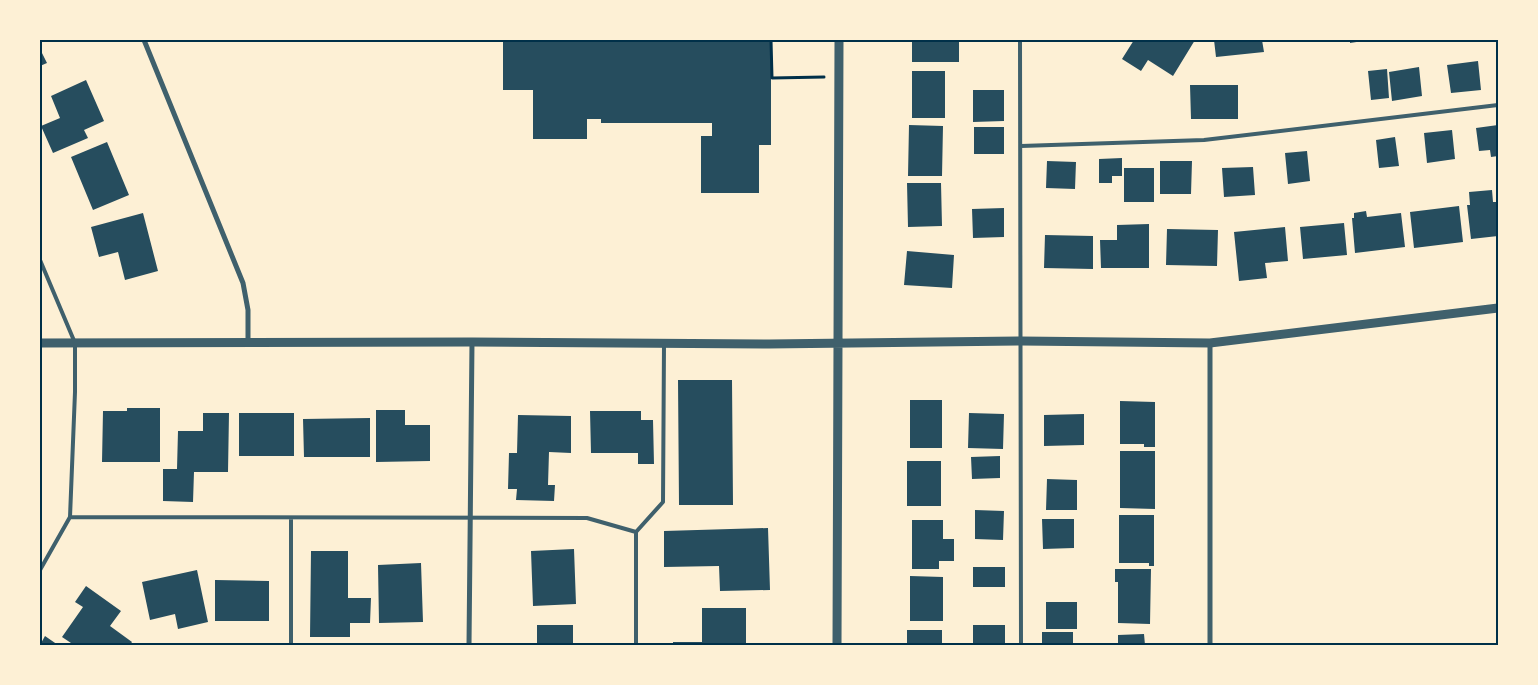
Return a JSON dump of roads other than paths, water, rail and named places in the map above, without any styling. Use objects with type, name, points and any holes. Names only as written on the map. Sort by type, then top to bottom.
[{"type":"street","points":[[144,40],[242,283],[248,310],[248,343]]},
{"type":"street","points":[[837,645],[839,40]]},
{"type":"street","points":[[40,343],[472,342],[839,344],[1021,340],[1210,343],[1498,308]]},
{"type":"street","points":[[469,645],[472,342]]},
{"type":"street","points":[[1210,343],[1210,645]]},
{"type":"lane","points":[[1020,40],[1022,645]]},
{"type":"lane","points":[[1021,146],[1204,140],[1498,105]]},
{"type":"lane","points":[[40,260],[75,343],[70,517],[40,570]]},
{"type":"lane","points":[[636,645],[636,532],[663,502],[664,344]]},
{"type":"lane","points":[[70,517],[587,518],[636,532]]},
{"type":"lane","points":[[291,518],[291,645]]}]
